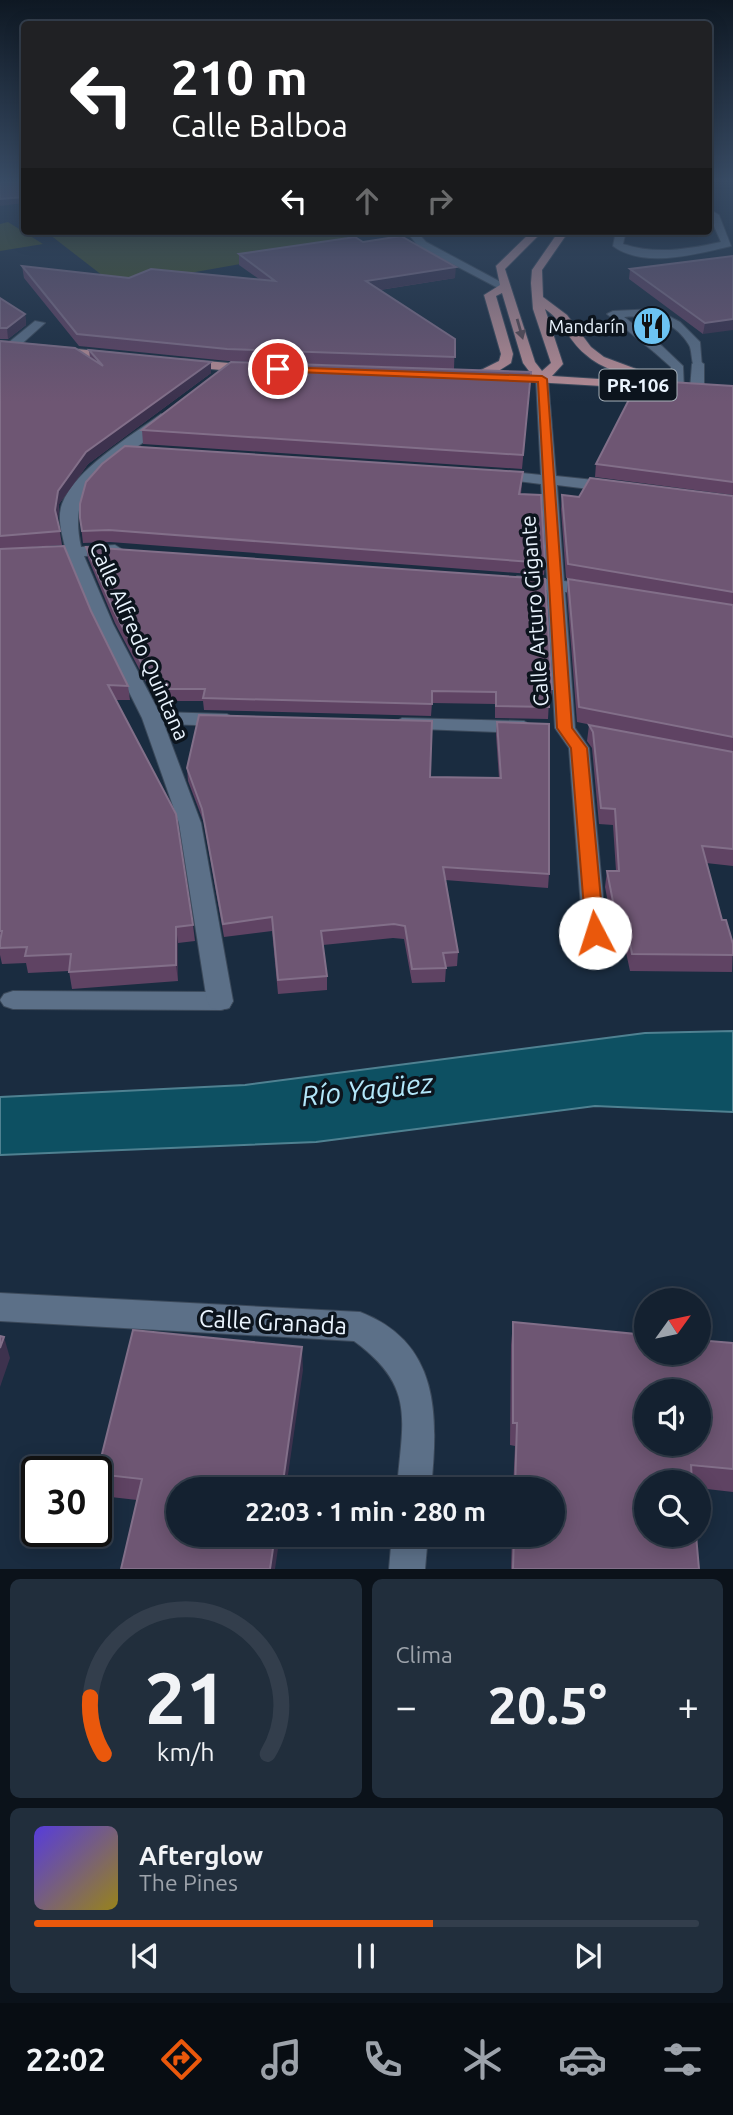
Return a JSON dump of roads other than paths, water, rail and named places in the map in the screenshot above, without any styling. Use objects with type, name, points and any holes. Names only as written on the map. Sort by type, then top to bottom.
[{"type":"main road","points":[[513,255],[500,268],[504,287],[515,313],[529,363],[542,379],[557,364],[538,298],[537,270],[547,255]]},
{"type":"main road","name":"PR-106","points":[[504,287],[491,295],[507,354],[505,363],[474,376],[703,390]]},
{"type":"main road","points":[[538,298],[564,317],[587,350],[600,360],[675,388]]},
{"type":"main road","points":[[6,346],[134,358]]},
{"type":"main road","points":[[174,362],[268,369]]},
{"type":"street","points":[[443,255],[504,287]]},
{"type":"street","points":[[675,388],[677,366],[613,314],[651,311],[676,325],[696,345],[703,390]]},
{"type":"street","points":[[6,346],[39,323]]},
{"type":"street","points":[[211,383],[228,368]]},
{"type":"street","name":"Calle Arturo Gigante","points":[[542,379],[565,728],[579,748],[597,960]]},
{"type":"street","name":"Calle Alfredo Quintana","points":[[13,1000],[219,1001],[190,823],[152,718],[104,624],[74,551],[68,523],[70,504],[95,469],[183,405]]},
{"type":"street","points":[[119,449],[147,451]]},
{"type":"street","points":[[479,473],[548,478],[627,489]]},
{"type":"street","points":[[0,555],[74,551],[137,552]]},
{"type":"street","points":[[502,580],[557,584],[611,593]]},
{"type":"street","points":[[152,718],[248,720]]},
{"type":"street","points":[[386,724],[565,728],[590,733]]},
{"type":"street","name":"Calle Granada","points":[[0,1307],[360,1327],[382,1340],[410,1374],[421,1406],[415,1477]]},
{"type":"street","points":[[407,1569],[409,1547]]},
{"type":"water","name":"Río Yagüez","points":[[733,1031],[733,1112],[595,1106],[316,1142],[0,1155],[0,1097],[245,1085],[645,1033]]},
{"type":"place","name":"Mandarín","points":[[652,326]]}]
